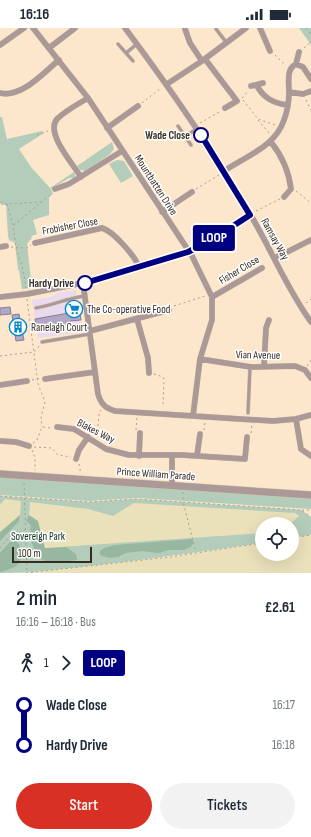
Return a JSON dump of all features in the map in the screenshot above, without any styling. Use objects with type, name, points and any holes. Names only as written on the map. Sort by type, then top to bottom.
[{"type":"street","points":[[0,45],[24,28]]},
{"type":"street","name":"Mountbatten Drive","points":[[33,28],[88,98],[188,252],[212,295],[212,320],[200,359],[192,416]]},
{"type":"street","points":[[49,48],[75,28]]},
{"type":"street","name":"Ramsay Way","points":[[125,28],[196,127],[224,171],[275,258],[300,306],[311,322]]},
{"type":"street","points":[[166,84],[203,60],[246,28]]},
{"type":"street","points":[[260,28],[270,51]]},
{"type":"street","points":[[185,29],[190,43],[203,60],[239,100],[225,108]]},
{"type":"street","points":[[224,171],[272,141],[281,127],[287,106],[290,70],[296,64],[299,52]]},
{"type":"street","points":[[0,93],[11,94],[16,92],[59,60]]},
{"type":"street","points":[[296,64],[303,67],[311,79]]},
{"type":"street","points":[[263,83],[254,86],[267,98],[287,106]]},
{"type":"street","points":[[289,92],[303,94],[311,91]]},
{"type":"street","points":[[81,177],[54,136],[53,131],[57,119],[88,98]]},
{"type":"street","points":[[107,128],[138,106]]},
{"type":"street","points":[[272,141],[284,161],[291,189],[284,197]]},
{"type":"street","points":[[55,189],[81,177],[122,151]]},
{"type":"street","points":[[162,212],[192,192]]},
{"type":"street","points":[[0,297],[27,294],[83,283],[188,252],[213,239],[250,215]]},
{"type":"street","name":"Frobisher Close","points":[[34,243],[102,228],[110,232],[132,255],[139,267]]},
{"type":"street","points":[[275,258],[311,240]]},
{"type":"street","name":"Fisher Close","points":[[212,295],[262,268]]},
{"type":"street","points":[[83,283],[99,398],[104,406],[115,411],[251,420],[296,419],[311,415]]},
{"type":"street","points":[[90,332],[169,310]]},
{"type":"street","points":[[137,319],[148,358],[149,373]]},
{"type":"street","points":[[264,366],[266,328],[269,320]]},
{"type":"street","name":"Vian Avenue","points":[[200,359],[250,367],[288,365],[300,367],[308,373],[311,378]]},
{"type":"street","points":[[45,379],[95,372]]},
{"type":"street","points":[[0,385],[28,382]]},
{"type":"street","points":[[296,419],[301,449],[311,456]]},
{"type":"street","name":"Blakes Way","points":[[57,427],[74,429],[106,449],[139,456],[197,456],[245,459],[247,437]]},
{"type":"street","points":[[139,456],[140,434]]},
{"type":"street","points":[[197,456],[200,434]]},
{"type":"street","points":[[76,459],[79,450],[88,437]]},
{"type":"street","points":[[0,441],[16,442],[29,446]]},
{"type":"street","points":[[172,456],[172,486]]},
{"type":"street","name":"Prince William Parade","points":[[0,474],[311,495]]},
{"type":"lane","points":[[216,29],[226,42]]},
{"type":"lane","points":[[118,44],[133,61]]},
{"type":"lane","points":[[126,53],[137,44]]},
{"type":"lane","points":[[178,126],[191,145]]},
{"type":"lane","points":[[185,136],[196,127]]},
{"type":"lane","points":[[36,308],[54,304],[64,299],[85,296]]},
{"type":"lane","points":[[42,342],[90,332]]},
{"type":"lane","points":[[248,413],[250,367]]},
{"type":"path","points":[[306,28],[311,35]]},
{"type":"path","points":[[299,52],[311,42]]},
{"type":"path","points":[[270,51],[290,70]]},
{"type":"path","points":[[138,106],[166,84]]},
{"type":"path","points":[[254,86],[239,100],[258,119],[272,141]]},
{"type":"path","points":[[303,94],[311,110]]},
{"type":"path","points":[[196,127],[225,108]]},
{"type":"path","points":[[258,119],[281,127]]},
{"type":"path","points":[[37,135],[45,131],[53,131]]},
{"type":"path","points":[[192,192],[224,171]]},
{"type":"path","points":[[14,225],[55,189]]},
{"type":"path","points":[[291,189],[301,194],[311,203]]},
{"type":"path","points":[[250,215],[284,197]]},
{"type":"path","points":[[0,202],[7,204],[42,202]]},
{"type":"path","points":[[7,204],[14,225],[16,248],[23,269],[37,378],[45,402],[41,417],[42,427],[37,440],[29,446]]},
{"type":"path","points":[[3,247],[27,248],[34,243]]},
{"type":"path","points":[[169,310],[175,304],[212,295]]},
{"type":"path","points":[[300,306],[311,299]]},
{"type":"path","points":[[0,356],[34,352],[42,342]]},
{"type":"path","points":[[149,373],[161,376],[164,379],[162,414]]},
{"type":"path","points":[[28,382],[37,378],[45,379]]},
{"type":"path","points":[[94,442],[97,438],[99,414],[104,406]]},
{"type":"path","points":[[136,413],[136,430],[140,434]]},
{"type":"path","points":[[200,434],[204,433],[205,417]]},
{"type":"path","points":[[247,437],[251,435],[251,420]]},
{"type":"path","points":[[42,427],[57,427]]},
{"type":"path","points":[[29,446],[52,448],[58,455],[69,456],[76,459],[81,468],[81,480]]},
{"type":"path","points":[[29,446],[35,458],[35,477]]},
{"type":"path","points":[[24,476],[27,573],[196,553],[255,544]]},
{"type":"path","points":[[183,487],[183,502],[196,553]]},
{"type":"path","points":[[0,496],[89,502],[136,499],[311,510]]},
{"type":"path","points":[[302,510],[311,517]]},
{"type":"path","points":[[0,548],[9,537],[25,530]]},
{"type":"path","points":[[299,537],[311,535]]},
{"type":"shaded area","points":[[76,290],[82,332],[38,338],[32,300],[51,297],[57,293]]},
{"type":"green space","points":[[299,28],[311,28],[311,45]]},
{"type":"green space","points":[[0,117],[2,117],[7,139],[42,131],[44,133],[19,149],[31,167],[50,188],[74,172],[76,178],[69,178],[51,189],[53,194],[49,197],[49,215],[33,220],[37,234],[32,236],[27,244],[32,288],[22,289],[15,243],[9,240],[8,236],[6,205],[1,205],[0,200]]},
{"type":"green space","points":[[112,142],[114,149],[110,154],[86,171],[80,170],[77,166]]},
{"type":"green space","points":[[117,160],[124,161],[133,176],[121,183],[109,164]]},
{"type":"green space","name":"Sovereign Park","points":[[0,477],[311,498],[311,509],[136,498],[89,501],[0,495]]},
{"type":"green space","name":"Sovereign Park","points":[[0,496],[89,502],[136,499],[301,510],[311,517],[311,535],[299,537],[299,517],[255,517],[255,544],[73,568],[0,573]]},
{"type":"green space","points":[[20,515],[19,521],[0,541],[0,532]]},
{"type":"green space","points":[[29,515],[38,520],[45,548],[66,547],[76,554],[77,560],[48,563],[39,558],[33,546],[30,535],[31,525],[26,521]]},
{"type":"green space","points":[[192,539],[194,542],[191,547],[184,550],[169,550],[159,553],[142,551],[126,553],[118,557],[109,558],[100,555],[100,551],[104,548],[115,545]]},
{"type":"green space","points":[[16,541],[21,550],[20,561],[15,567],[0,572],[0,553],[10,542]]},
{"type":"sand","name":"Sovereign Park","points":[[5,499],[21,501],[20,515],[0,532],[0,505]]},
{"type":"sand","name":"Sovereign Park","points":[[30,502],[88,509],[113,516],[134,503],[295,513],[299,516],[255,517],[255,533],[45,548],[38,521],[29,515]]},
{"type":"sand","points":[[311,535],[311,573],[24,573],[170,557],[255,544],[255,561],[299,561],[299,537]]},
{"type":"building","points":[[78,302],[81,320],[70,321],[71,326],[37,331],[35,319],[69,313],[68,304]]},
{"type":"building","points":[[10,307],[11,314],[0,315],[0,308]]},
{"type":"building","name":"Ranelagh Court","points":[[19,314],[24,340],[16,341],[12,315]]},
{"type":"bus line","name":"LOOP","points":[[85,283],[188,252],[205,244],[250,215],[201,135]]},
{"type":"place","name":"Wade Close","points":[[201,135]]},
{"type":"place","name":"Hardy Drive","points":[[85,283]]},
{"type":"place","name":"The Co-operative Food","points":[[74,309]]},
{"type":"place","name":"Ranelagh Court","points":[[18,327]]}]
